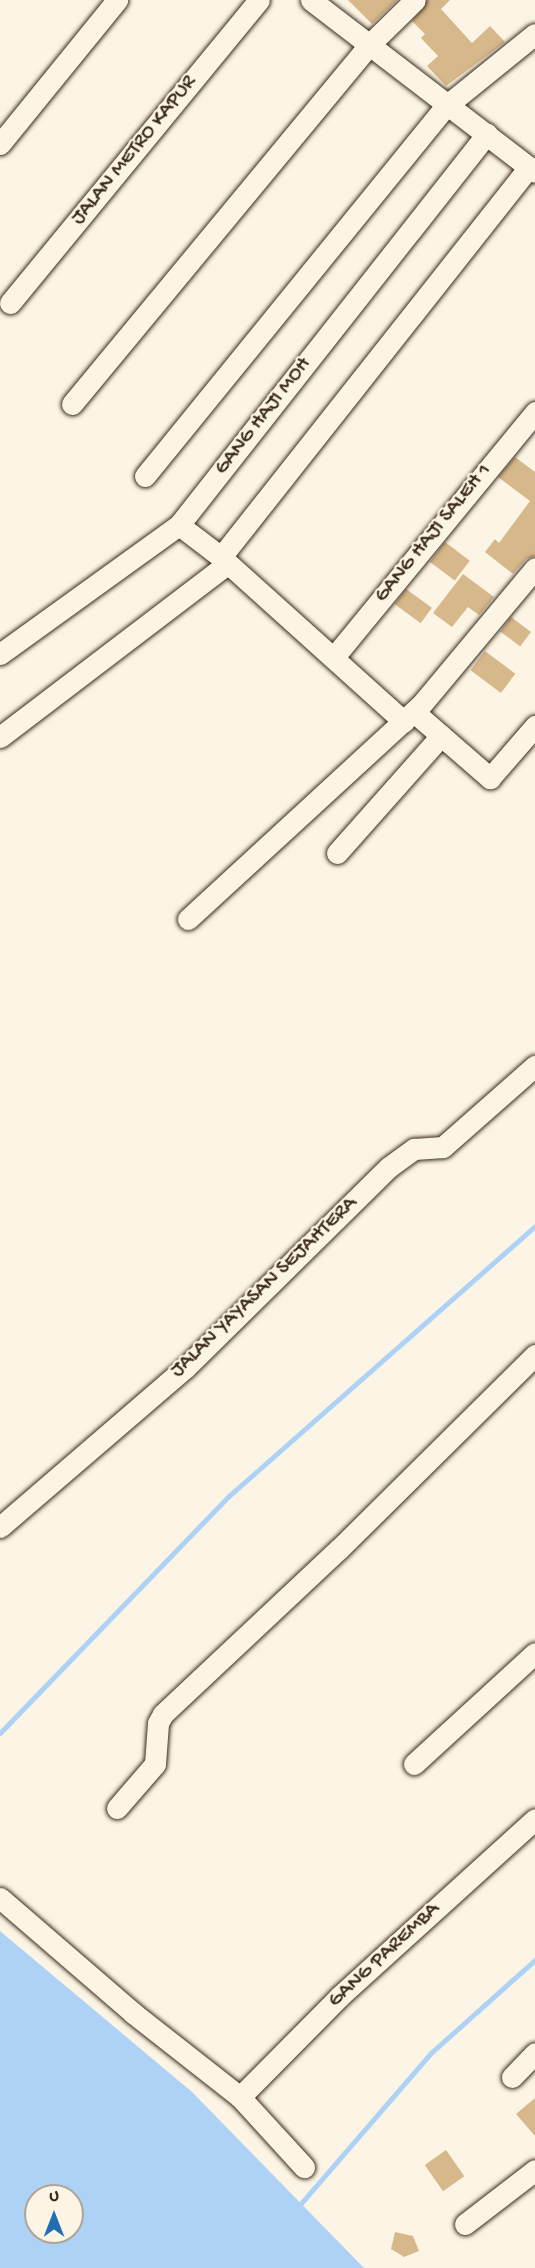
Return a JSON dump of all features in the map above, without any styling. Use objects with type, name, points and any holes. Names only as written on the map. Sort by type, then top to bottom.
[{"type":"street","points":[[0,144],[117,0]]},
{"type":"street","name":"JALAN METRO KAPUR","points":[[10,303],[260,0]]},
{"type":"street","points":[[0,737],[224,561],[532,169],[446,106],[311,0]]},
{"type":"street","points":[[72,404],[369,45],[415,0]]},
{"type":"street","points":[[145,476],[446,106],[535,34]]},
{"type":"street","name":"GANG HAJI MOH","points":[[0,654],[179,525],[487,134]]},
{"type":"street","name":"GANG HAJI SALEH 1","points":[[334,657],[535,412]]},
{"type":"street","points":[[179,525],[334,657],[409,717],[441,736],[490,778],[535,726]]},
{"type":"street","points":[[188,919],[409,717],[535,568]]},
{"type":"street","points":[[337,853],[441,736]]},
{"type":"street","name":"JALAN YAYASAN SEJAHTERA","points":[[0,1527],[185,1368],[397,1160],[414,1149],[443,1147],[535,1066]]},
{"type":"street","points":[[117,1808],[155,1764],[158,1723],[163,1714],[339,1549],[535,1355]]},
{"type":"street","points":[[414,1764],[535,1653]]},
{"type":"street","name":"GANG PAREMBA","points":[[240,2097],[340,1996],[535,1819]]},
{"type":"street","points":[[0,1898],[133,2013],[240,2097],[304,2167]]},
{"type":"street","points":[[512,2077],[535,2053]]},
{"type":"street","points":[[465,2224],[535,2170]]},
{"type":"water","points":[[0,1931],[192,2092],[364,2268],[0,2268]]},
{"type":"building","points":[[348,0],[397,0],[372,24]]},
{"type":"building","points":[[427,0],[450,0],[441,9],[472,43],[490,26],[505,42],[446,86],[427,66],[438,56],[421,38],[425,34],[412,21]]},
{"type":"building","points":[[515,457],[535,472],[535,556],[526,559],[513,574],[485,552],[495,539],[499,543],[530,501],[498,477]]},
{"type":"building","points":[[445,542],[470,561],[455,581],[430,562]]},
{"type":"building","points":[[463,574],[494,597],[479,615],[468,607],[452,627],[433,613]]},
{"type":"building","points":[[406,589],[432,608],[421,623],[395,604]]},
{"type":"building","points":[[511,617],[531,632],[520,646],[500,631]]},
{"type":"building","points":[[485,651],[515,674],[501,693],[471,670]]},
{"type":"building","points":[[535,2098],[535,2136],[516,2114]]},
{"type":"building","points":[[446,2150],[464,2176],[443,2191],[425,2165]]},
{"type":"building","points":[[395,2232],[413,2236],[419,2251],[404,2257],[391,2249]]},
{"type":"waterway","points":[[0,1733],[229,1496],[535,1226]]},
{"type":"waterway","points":[[298,2207],[431,2053],[535,1960]]}]
